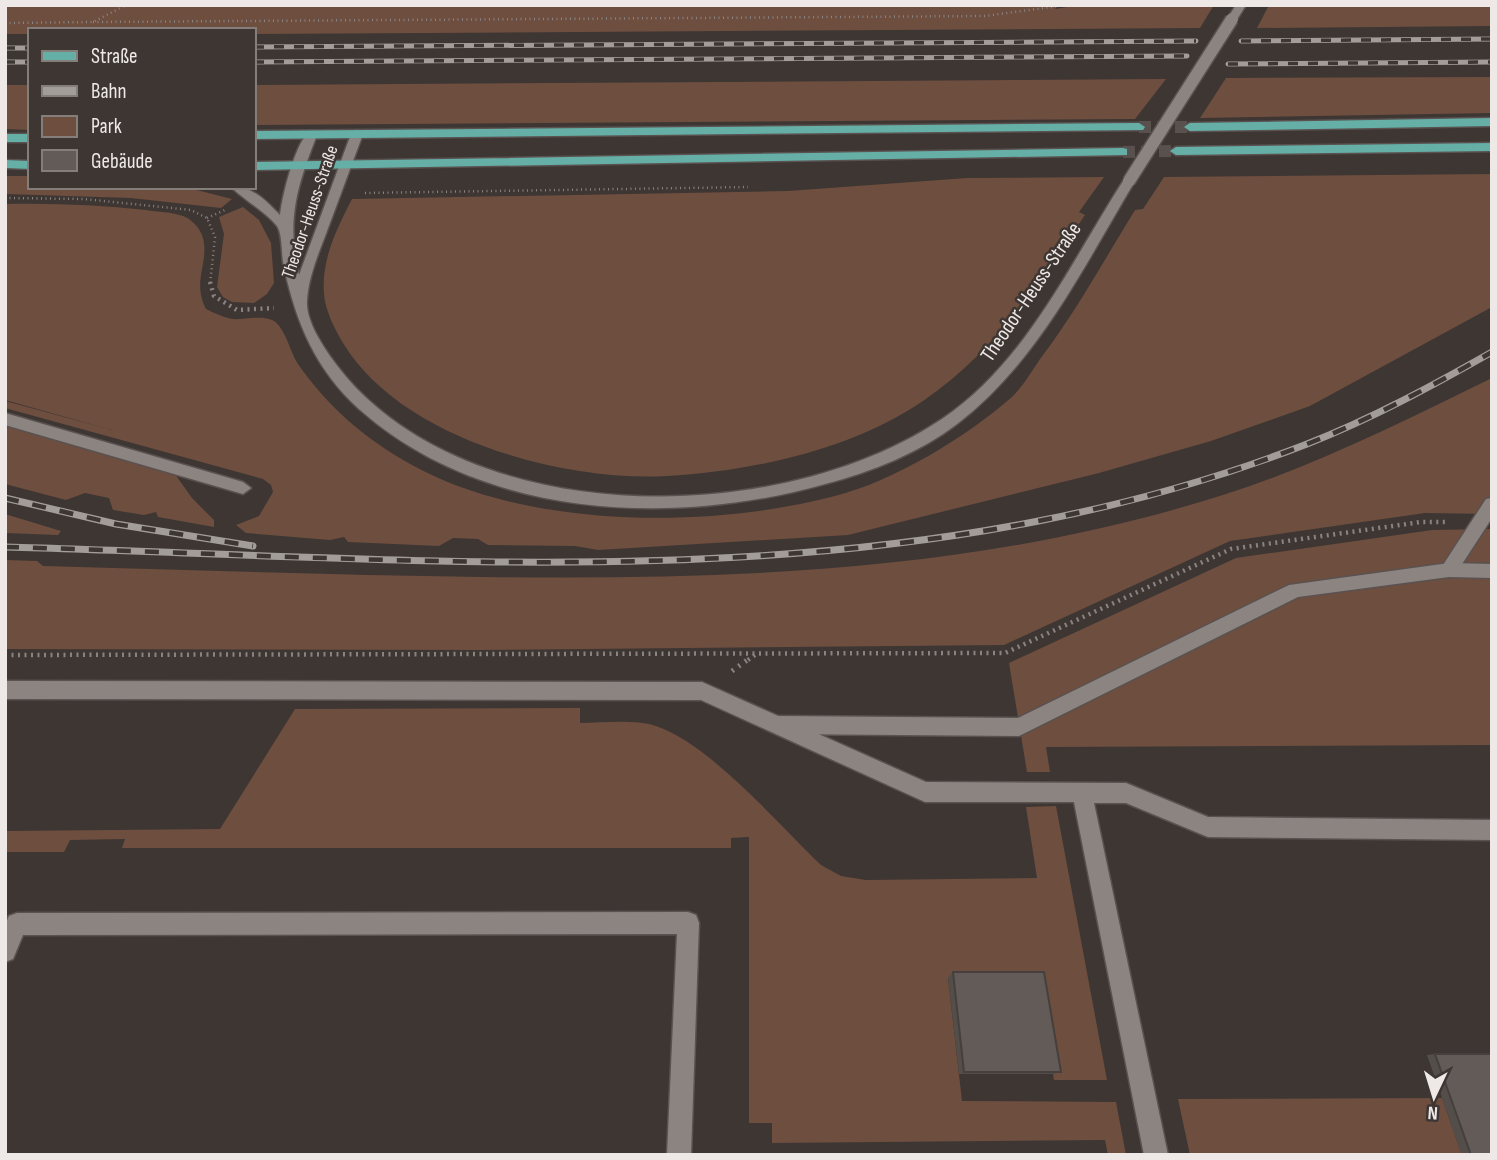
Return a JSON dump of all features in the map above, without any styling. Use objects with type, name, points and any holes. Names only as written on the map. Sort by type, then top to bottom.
[{"type":"main road","points":[[1190,127],[1492,122]]},
{"type":"main road","points":[[256,135],[1139,127]]},
{"type":"main road","points":[[5,138],[28,138]]},
{"type":"main road","points":[[1175,151],[1492,147]]},
{"type":"main road","points":[[256,166],[1123,152]]},
{"type":"main road","points":[[5,164],[28,165]]},
{"type":"street","name":"Theodor-Heuss-Straße","points":[[311,135],[288,201],[285,250],[303,321],[326,366],[383,421],[428,452],[511,482],[585,498],[681,502],[761,495],[839,476],[915,443],[975,404],[1018,356],[1241,5]]},
{"type":"street","name":"Theodor-Heuss-Straße","points":[[299,304],[310,259],[357,134]]},
{"type":"street","points":[[240,189],[254,197],[286,228]]},
{"type":"street","points":[[5,419],[243,488]]},
{"type":"street","points":[[1449,570],[1492,504]]},
{"type":"street","points":[[778,725],[1019,727],[1295,590],[1449,570],[1492,570]]},
{"type":"street","points":[[5,690],[702,691],[925,792],[1126,793],[1208,827],[1492,830]]},
{"type":"street","points":[[1082,793],[1156,1155]]},
{"type":"street","points":[[5,951],[17,924],[688,923],[679,1155]]},
{"type":"path","points":[[93,22],[125,5]]},
{"type":"path","points":[[5,23],[985,16],[1066,5]]},
{"type":"path","points":[[5,198],[98,200],[191,210],[207,218],[215,237],[210,284],[214,296],[237,310],[256,311],[299,304]]},
{"type":"path","points":[[5,655],[1005,653],[1231,549],[1421,522],[1481,522]]},
{"type":"green space","points":[[5,5],[1057,5],[1055,9],[1079,5],[1214,5],[1200,28],[256,34],[256,28],[28,28],[28,34],[5,34]]},
{"type":"green space","points":[[1269,5],[1492,5],[1492,26],[1257,28]]},
{"type":"green space","points":[[1492,77],[1492,113],[1200,118],[1226,78]]},
{"type":"green space","points":[[1166,79],[1135,119],[256,125],[256,85]]},
{"type":"green space","points":[[5,85],[28,85],[28,130],[5,129]]},
{"type":"green space","points":[[1492,174],[1492,307],[1310,406],[1211,441],[1099,473],[848,535],[598,550],[575,546],[488,545],[478,539],[453,538],[439,546],[348,542],[344,537],[330,540],[246,533],[236,525],[259,516],[273,492],[271,485],[263,479],[5,408],[5,401],[112,430],[5,400],[5,204],[58,204],[165,212],[189,219],[202,235],[204,253],[200,289],[206,309],[232,319],[262,318],[277,323],[298,364],[335,408],[363,433],[412,465],[458,486],[509,501],[563,512],[677,518],[786,507],[835,496],[881,480],[952,441],[1013,396],[1066,323],[1135,210],[1143,209],[1164,177]]},
{"type":"green space","points":[[5,176],[28,176],[28,189],[193,189],[232,199],[221,208],[131,198],[5,194]]},
{"type":"green space","points":[[1104,177],[1079,212],[1085,215],[1013,316],[949,382],[895,418],[865,433],[800,455],[733,469],[667,476],[625,476],[533,462],[487,447],[443,428],[403,405],[369,376],[340,338],[325,300],[324,281],[328,257],[352,199],[788,191],[967,178]]},
{"type":"green space","points":[[243,207],[259,220],[271,243],[274,283],[267,294],[254,303],[232,302],[223,297],[217,287],[224,234],[219,217]]},
{"type":"green space","points":[[1492,378],[1492,514],[1425,513],[1230,541],[1004,645],[480,650],[5,649],[5,560],[37,561],[43,566],[372,575],[577,577],[765,573],[950,555],[1043,540],[1134,520],[1226,494],[1328,455]]},
{"type":"green space","points":[[5,422],[172,470],[192,498],[214,520],[214,527],[158,517],[156,512],[144,515],[113,510],[109,498],[85,493],[66,500],[5,484]]},
{"type":"green space","points":[[5,514],[61,531],[58,535],[5,533]]},
{"type":"green space","points":[[1492,529],[1492,745],[1046,747],[1050,772],[1027,772],[1009,663],[1236,558],[1432,530]]},
{"type":"green space","points":[[580,708],[580,723],[618,722],[656,726],[699,750],[743,787],[821,865],[841,876],[866,880],[1037,878],[1026,807],[1056,806],[1107,1080],[1054,1080],[1038,977],[948,978],[962,1101],[1116,1102],[1126,1155],[1108,1155],[1105,1140],[772,1143],[772,1123],[749,1123],[749,837],[731,838],[731,848],[122,848],[125,839],[70,840],[64,852],[5,852],[5,831],[220,829],[295,709]]},
{"type":"green space","points":[[1442,1098],[1462,1155],[1190,1155],[1178,1099]]},
{"type":"building","points":[[953,972],[1044,972],[1061,1072],[964,1072]]},
{"type":"building","points":[[1435,1054],[1492,1054],[1492,1155],[1471,1155]]},
{"type":"tunnel","points":[[1139,127],[1190,127]]},
{"type":"tunnel","points":[[1123,152],[1176,151]]},
{"type":"railway","points":[[1241,41],[1492,39]]},
{"type":"railway","points":[[256,47],[1196,41]]},
{"type":"railway","points":[[5,48],[28,48]]},
{"type":"railway","points":[[256,62],[1187,56]]},
{"type":"railway","points":[[5,62],[28,62]]},
{"type":"railway","points":[[1228,64],[1492,62]]},
{"type":"railway","points":[[5,547],[499,562],[664,560],[827,551],[989,530],[1150,495],[1307,444],[1401,401],[1492,352]]},
{"type":"railway","points":[[5,498],[116,524],[253,546]]}]
